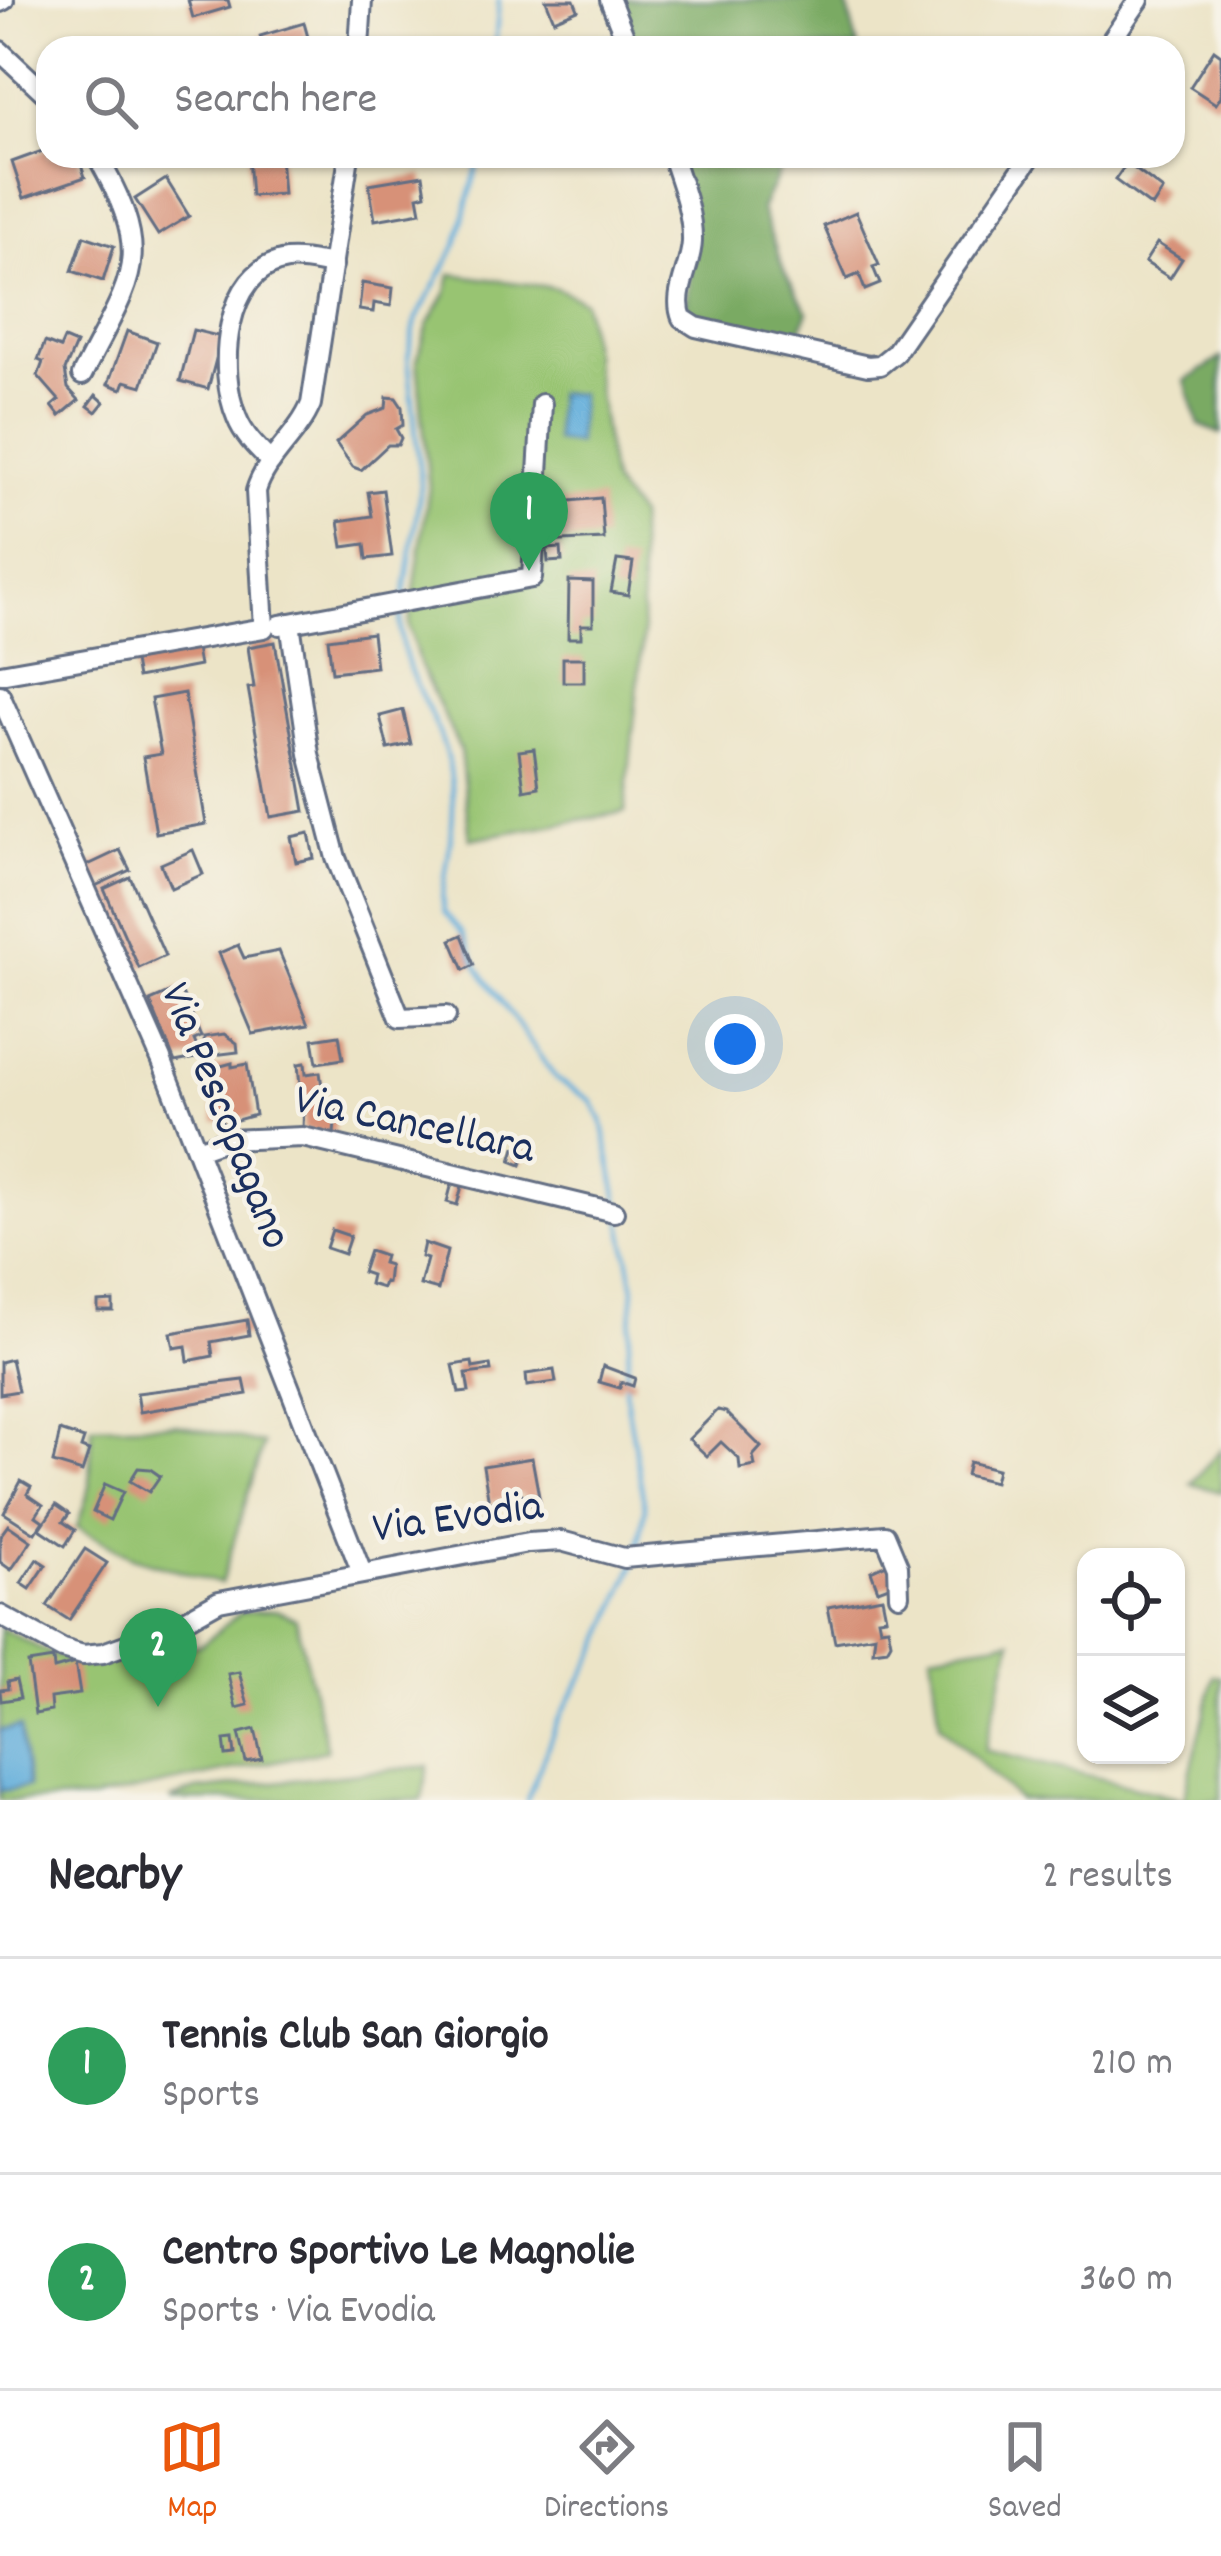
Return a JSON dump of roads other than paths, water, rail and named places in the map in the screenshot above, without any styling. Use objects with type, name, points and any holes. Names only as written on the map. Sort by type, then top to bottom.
[{"type":"street","points":[[360,36],[362,0]]},
{"type":"street","points":[[610,0],[624,36]]},
{"type":"street","points":[[1114,36],[1139,0]]},
{"type":"street","points":[[0,51],[36,85]]},
{"type":"street","points":[[82,375],[128,283],[134,257],[128,219],[103,168]]},
{"type":"street","points":[[264,628],[254,500],[258,482],[311,404],[347,168]]},
{"type":"street","points":[[675,168],[692,231],[690,259],[677,302],[686,322],[862,366],[880,364],[895,352],[1023,168]]},
{"type":"street","points":[[271,462],[247,436],[233,408],[226,358],[230,321],[254,280],[276,263],[296,260],[333,265]]},
{"type":"street","points":[[0,674],[532,578],[542,404]]},
{"type":"street","points":[[290,623],[309,754],[336,858],[400,1018],[446,1016]]},
{"type":"street","name":"Via Pescopagano","points":[[0,695],[197,1150],[362,1573]]},
{"type":"street","name":"Via Cancellara","points":[[197,1150],[226,1140],[303,1137],[614,1212]]},
{"type":"street","name":"Via Evodia","points":[[0,1615],[62,1649],[83,1655],[103,1653],[167,1630],[219,1601],[547,1541],[624,1558],[885,1535],[898,1566],[899,1595]]},
{"type":"water","points":[[556,393],[580,394],[577,444],[555,441]]},
{"type":"water","points":[[20,1727],[28,1787],[0,1791],[0,1730]]},
{"type":"waterway","points":[[496,36],[499,0]]},
{"type":"waterway","points":[[404,598],[421,485],[408,357],[416,320],[457,244],[477,168]]},
{"type":"waterway","points":[[402,610],[406,661],[442,741],[452,781],[444,912],[556,1079],[591,1100],[602,1120],[619,1205]]},
{"type":"waterway","points":[[621,1216],[634,1289],[625,1390],[645,1508],[638,1549]]},
{"type":"waterway","points":[[527,1800],[556,1725],[598,1650],[636,1560]]},
{"type":"place","name":"Tennis Club San Giorgio","points":[[529,571]]},
{"type":"place","name":"Centro Sportivo Le Magnolie","points":[[158,1707]]}]
